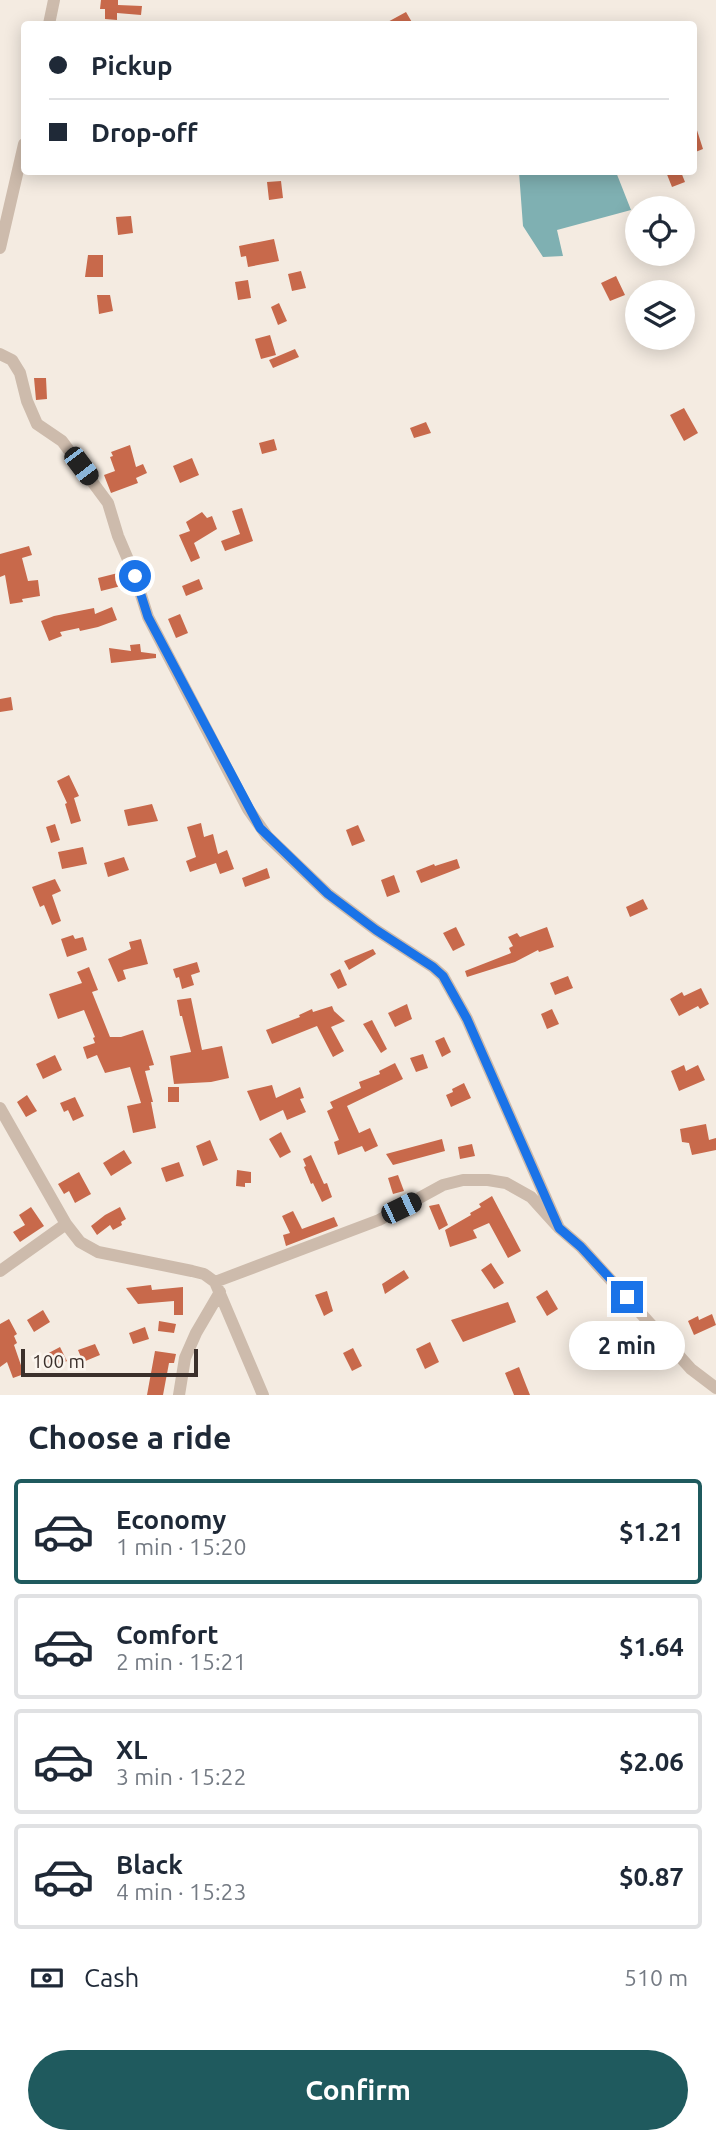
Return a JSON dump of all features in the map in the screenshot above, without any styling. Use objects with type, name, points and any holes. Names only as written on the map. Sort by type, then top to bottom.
[{"type":"street","points":[[50,21],[54,0]]},
{"type":"street","points":[[0,248],[21,157]]},
{"type":"street","points":[[0,354],[12,360],[20,373],[27,401],[37,424],[62,442],[108,503],[148,617],[260,828],[328,894],[443,976],[467,1019],[559,1228]]},
{"type":"street","points":[[0,1108],[65,1224],[80,1242],[98,1252],[192,1270],[204,1274],[217,1287],[263,1395]]},
{"type":"street","points":[[179,1395],[185,1358],[217,1287],[379,1220],[443,1185],[463,1180],[488,1180],[506,1184],[531,1196],[691,1369],[716,1388]]},
{"type":"street","points":[[0,1272],[65,1224]]},
{"type":"water","points":[[519,175],[617,175],[625,196],[625,212],[557,230],[563,256],[543,257],[523,226]]},
{"type":"building","points":[[101,0],[118,0],[118,5],[142,6],[141,15],[117,13],[117,20],[105,19],[105,9],[100,9]]},
{"type":"building","points":[[406,12],[411,21],[390,21]]},
{"type":"building","points":[[697,130],[703,149],[697,151]]},
{"type":"building","points":[[667,175],[682,175],[685,182],[672,187]]},
{"type":"building","points":[[281,181],[283,198],[269,200],[267,182]]},
{"type":"building","points":[[131,216],[133,233],[118,235],[116,217]]},
{"type":"building","points":[[274,239],[279,261],[248,267],[246,256],[241,257],[239,246]]},
{"type":"building","points":[[88,255],[103,255],[103,277],[85,277]]},
{"type":"building","points":[[301,271],[306,288],[292,291],[288,274]]},
{"type":"building","points":[[616,276],[625,295],[610,301],[601,283]]},
{"type":"building","points":[[248,280],[251,298],[238,300],[235,282]]},
{"type":"building","points":[[97,295],[110,295],[113,311],[99,314]]},
{"type":"building","points":[[279,303],[287,321],[278,325],[271,307]]},
{"type":"building","points":[[270,335],[276,355],[261,359],[255,339]]},
{"type":"building","points":[[295,349],[299,357],[273,368],[269,360]]},
{"type":"building","points":[[34,378],[46,378],[47,399],[36,400]]},
{"type":"building","points":[[684,408],[698,433],[684,441],[670,415]]},
{"type":"building","points":[[426,422],[431,433],[414,438],[410,428]]},
{"type":"building","points":[[274,439],[277,450],[262,454],[259,443]]},
{"type":"building","points":[[130,445],[136,467],[143,464],[147,473],[136,478],[138,483],[111,493],[104,475],[115,471],[111,452]]},
{"type":"building","points":[[192,458],[199,475],[180,483],[173,466]]},
{"type":"building","points":[[242,508],[253,541],[225,551],[221,541],[240,534],[232,511]]},
{"type":"building","points":[[202,512],[207,518],[212,516],[217,529],[194,543],[200,558],[191,562],[179,535],[190,531],[186,522]]},
{"type":"building","points":[[29,546],[32,555],[22,558],[28,581],[38,580],[40,596],[10,604],[5,575],[0,577],[0,554]]},
{"type":"building","points":[[118,573],[121,586],[101,591],[98,578]]},
{"type":"building","points":[[199,579],[203,589],[186,596],[182,586]]},
{"type":"building","points":[[112,607],[117,620],[80,631],[79,628],[60,632],[62,636],[49,641],[41,621],[94,608],[95,614]]},
{"type":"building","points":[[180,614],[188,633],[176,638],[168,619]]},
{"type":"building","points":[[140,644],[141,652],[156,654],[156,658],[111,663],[109,648],[131,651],[130,645]]},
{"type":"building","points":[[11,697],[13,710],[0,712],[0,699]]},
{"type":"building","points":[[69,775],[79,796],[74,798],[81,821],[71,824],[65,804],[67,803],[57,781]]},
{"type":"building","points":[[152,804],[158,821],[128,826],[124,810]]},
{"type":"building","points":[[201,823],[204,837],[213,834],[218,854],[227,850],[234,869],[220,874],[216,863],[190,872],[186,861],[196,857],[187,827]]},
{"type":"building","points":[[55,824],[60,840],[51,843],[46,827]]},
{"type":"building","points":[[358,825],[365,841],[352,846],[346,830]]},
{"type":"building","points":[[83,847],[87,864],[62,869],[58,852]]},
{"type":"building","points":[[124,857],[129,870],[108,877],[104,863]]},
{"type":"building","points":[[457,859],[460,868],[421,883],[416,871]]},
{"type":"building","points":[[267,868],[270,878],[245,887],[242,878]]},
{"type":"building","points":[[394,875],[400,892],[387,897],[381,880]]},
{"type":"building","points":[[55,879],[61,891],[52,895],[61,921],[52,925],[44,905],[40,907],[32,887]]},
{"type":"building","points":[[643,899],[648,909],[630,917],[626,907]]},
{"type":"building","points":[[456,927],[465,945],[453,951],[443,933]]},
{"type":"building","points":[[547,927],[554,947],[539,952],[538,950],[515,962],[467,977],[465,971],[511,953],[509,948],[513,946],[508,937],[517,933],[520,937]]},
{"type":"building","points":[[73,935],[75,939],[83,937],[87,950],[67,957],[61,939]]},
{"type":"building","points":[[141,939],[148,964],[123,970],[126,979],[118,982],[108,959],[131,949],[129,942]]},
{"type":"building","points":[[373,949],[376,954],[349,970],[344,961]]},
{"type":"building","points":[[197,962],[200,972],[191,975],[194,985],[182,989],[179,977],[176,978],[173,969]]},
{"type":"building","points":[[89,967],[98,990],[92,992],[110,1037],[121,1037],[143,1030],[154,1065],[145,1071],[156,1128],[133,1133],[127,1106],[141,1103],[130,1067],[105,1073],[97,1055],[87,1059],[83,1047],[95,1043],[95,1037],[84,1010],[58,1019],[49,994],[82,983],[77,972]]},
{"type":"building","points":[[340,969],[347,985],[338,989],[330,974]]},
{"type":"building","points":[[568,976],[573,988],[555,995],[550,983]]},
{"type":"building","points":[[701,988],[709,1004],[700,1009],[698,1006],[679,1016],[670,999],[682,992],[684,996]]},
{"type":"building","points":[[191,998],[202,1050],[222,1046],[229,1078],[174,1084],[170,1056],[191,1052],[177,1000]]},
{"type":"building","points":[[407,1004],[412,1019],[395,1027],[388,1013]]},
{"type":"building","points":[[332,1006],[345,1021],[331,1027],[344,1051],[333,1057],[317,1026],[272,1044],[266,1030],[300,1017],[299,1015],[312,1009],[313,1012]]},
{"type":"building","points":[[552,1009],[559,1024],[547,1029],[541,1014]]},
{"type":"building","points":[[372,1020],[387,1049],[381,1053],[363,1024]]},
{"type":"building","points":[[444,1037],[451,1052],[442,1057],[435,1041]]},
{"type":"building","points":[[423,1054],[428,1068],[416,1072],[410,1058]]},
{"type":"building","points":[[55,1055],[62,1070],[43,1079],[36,1064]]},
{"type":"building","points":[[395,1063],[403,1079],[347,1106],[359,1133],[370,1128],[378,1146],[365,1152],[362,1146],[338,1155],[334,1142],[339,1140],[327,1111],[333,1108],[330,1102],[361,1088],[359,1082],[380,1074],[379,1071]]},
{"type":"building","points":[[684,1065],[686,1071],[698,1065],[705,1080],[679,1091],[671,1071]]},
{"type":"building","points":[[464,1083],[471,1098],[451,1107],[446,1095]]},
{"type":"building","points":[[272,1085],[276,1098],[300,1087],[304,1098],[300,1099],[306,1112],[287,1120],[283,1110],[260,1121],[247,1091]]},
{"type":"building","points":[[168,1087],[179,1087],[179,1102],[168,1102]]},
{"type":"building","points":[[27,1095],[37,1111],[26,1117],[17,1102]]},
{"type":"building","points":[[75,1097],[84,1116],[73,1121],[68,1110],[64,1112],[60,1103]]},
{"type":"building","points":[[706,1124],[709,1140],[716,1138],[716,1150],[692,1155],[689,1143],[682,1142],[680,1129]]},
{"type":"building","points":[[281,1132],[291,1152],[280,1158],[269,1139]]},
{"type":"building","points":[[442,1139],[445,1151],[393,1165],[386,1154]]},
{"type":"building","points":[[210,1140],[218,1160],[203,1166],[196,1146]]},
{"type":"building","points":[[472,1144],[475,1156],[460,1159],[458,1147]]},
{"type":"building","points":[[124,1150],[132,1163],[111,1176],[103,1163]]},
{"type":"building","points":[[311,1155],[332,1197],[322,1202],[304,1167],[306,1166],[303,1159]]},
{"type":"building","points":[[179,1162],[184,1176],[166,1182],[161,1168]]},
{"type":"building","points":[[237,1170],[251,1172],[251,1183],[245,1183],[245,1187],[236,1186]]},
{"type":"building","points":[[79,1172],[91,1194],[75,1203],[69,1191],[64,1194],[58,1184]]},
{"type":"building","points":[[398,1175],[404,1191],[393,1194],[388,1178]]},
{"type":"building","points":[[492,1196],[521,1251],[508,1258],[489,1223],[473,1230],[477,1238],[450,1247],[445,1230],[471,1215],[470,1213],[481,1207],[479,1204]]},
{"type":"building","points":[[439,1204],[448,1225],[439,1230],[429,1206]]},
{"type":"building","points":[[31,1207],[44,1226],[20,1242],[13,1232],[25,1225],[19,1215]]},
{"type":"building","points":[[120,1207],[126,1219],[121,1222],[122,1225],[113,1230],[110,1225],[97,1235],[91,1226]]},
{"type":"building","points":[[293,1211],[302,1229],[334,1217],[338,1226],[286,1246],[283,1235],[290,1233],[282,1216]]},
{"type":"building","points":[[491,1263],[504,1283],[494,1289],[481,1270]]},
{"type":"building","points":[[404,1270],[409,1278],[385,1294],[382,1284]]},
{"type":"building","points":[[151,1285],[152,1290],[183,1287],[183,1315],[174,1315],[174,1301],[138,1304],[126,1288]]},
{"type":"building","points":[[547,1290],[558,1309],[547,1316],[536,1297]]},
{"type":"building","points":[[327,1291],[333,1311],[324,1316],[315,1295]]},
{"type":"building","points":[[508,1302],[516,1322],[463,1342],[451,1320]]},
{"type":"building","points":[[43,1310],[50,1322],[34,1332],[27,1320]]},
{"type":"building","points":[[712,1314],[716,1325],[694,1335],[688,1321],[698,1316],[699,1320]]},
{"type":"building","points":[[9,1319],[17,1334],[14,1336],[17,1343],[14,1345],[24,1374],[13,1378],[7,1362],[0,1367],[0,1324]]},
{"type":"building","points":[[159,1321],[176,1324],[174,1333],[158,1331]]},
{"type":"building","points":[[145,1327],[149,1339],[133,1344],[129,1333]]},
{"type":"building","points":[[430,1342],[439,1362],[425,1369],[416,1349]]},
{"type":"building","points":[[95,1344],[100,1355],[83,1362],[78,1350]]},
{"type":"building","points":[[60,1347],[67,1361],[50,1367],[43,1356]]},
{"type":"building","points":[[353,1348],[362,1366],[352,1371],[343,1353]]},
{"type":"building","points":[[155,1351],[176,1354],[174,1363],[169,1363],[163,1395],[147,1395]]},
{"type":"building","points":[[519,1367],[530,1395],[514,1395],[505,1373]]},
{"type":"route","points":[[135,576],[148,617],[260,828],[328,894],[443,976],[467,1019],[559,1228],[581,1247],[627,1297]]}]
